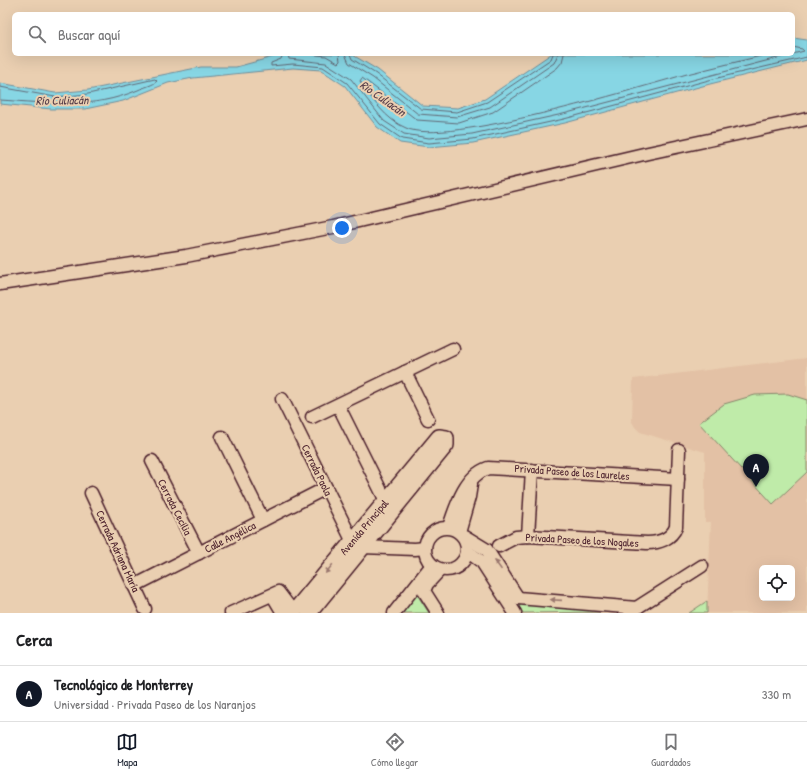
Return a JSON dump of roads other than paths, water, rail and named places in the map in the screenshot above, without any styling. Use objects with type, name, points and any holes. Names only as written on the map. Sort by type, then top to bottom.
[{"type":"street","points":[[0,284],[186,256],[333,227],[648,153],[807,119]]},
{"type":"street","points":[[312,417],[453,349]]},
{"type":"street","points":[[405,372],[428,419]]},
{"type":"street","name":"Cerrada Paola","points":[[282,399],[326,488],[357,544]]},
{"type":"street","points":[[338,405],[389,505]]},
{"type":"street","points":[[222,437],[263,520]]},
{"type":"street","name":"Avenida Principal","points":[[294,613],[357,544],[441,443]]},
{"type":"street","points":[[678,479],[679,450]]},
{"type":"street","name":"Cerrada Cecilia","points":[[152,461],[199,553]]},
{"type":"street","name":"Privada Paseo de los Laureles","points":[[457,532],[469,497],[472,481],[477,473],[488,468],[678,479]]},
{"type":"street","points":[[528,536],[532,470]]},
{"type":"street","name":"Privada Paseo de los Nogales","points":[[499,546],[516,537],[528,536],[647,543],[654,543],[666,539],[671,535],[676,527],[678,479]]},
{"type":"street","name":"Calle Angélica","points":[[134,586],[326,488]]},
{"type":"street","name":"Cerrada Adriana María","points":[[91,493],[145,609]]},
{"type":"street","points":[[468,552],[466,559],[461,565],[448,571],[436,568],[425,555],[425,548],[430,534],[437,530],[457,532],[482,546],[491,554],[514,605]]},
{"type":"street","points":[[457,532],[468,552],[482,562],[514,605]]},
{"type":"street","points":[[357,544],[415,550],[425,548]]},
{"type":"street","name":"Avenida Principal","points":[[309,613],[357,544]]},
{"type":"street","points":[[514,605],[633,610],[702,566]]},
{"type":"street","points":[[394,613],[420,588],[436,568]]},
{"type":"street","points":[[420,588],[438,613]]},
{"type":"street","points":[[276,594],[294,613]]},
{"type":"street","points":[[231,613],[276,594]]},
{"type":"street","points":[[276,594],[283,613]]},
{"type":"water","name":"Río Culiacán","points":[[795,38],[807,40],[807,60],[710,84],[565,123],[473,143],[429,147],[400,143],[377,127],[345,86],[321,70],[293,68],[193,78],[168,83],[123,101],[85,109],[51,109],[0,104],[0,83],[55,93],[88,90],[201,67],[236,67],[277,56],[354,56],[378,70],[423,106],[458,108],[485,99],[548,56],[795,56]]},
{"type":"place","name":"Tecnológico de Monterrey","points":[[756,487]]}]
